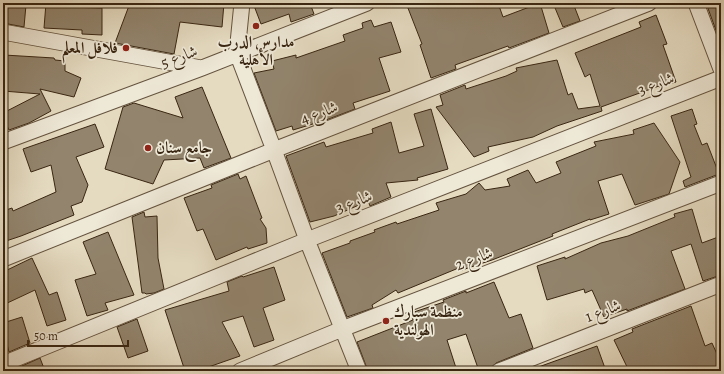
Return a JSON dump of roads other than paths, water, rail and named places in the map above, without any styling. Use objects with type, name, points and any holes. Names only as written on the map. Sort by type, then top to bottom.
[{"type":"street","points":[[242,3],[237,53],[307,240],[359,371]]},
{"type":"street","name":"شارع 5","points":[[5,140],[202,68],[367,3]]},
{"type":"street","name":"شارع 4","points":[[3,259],[274,150],[649,3]]},
{"type":"street","points":[[696,3],[721,69]]},
{"type":"street","points":[[3,32],[202,68]]},
{"type":"street","name":"شارع 3","points":[[3,364],[307,240],[721,78]]},
{"type":"street","name":"شارع 2","points":[[240,371],[342,329],[721,183]]},
{"type":"street","name":"شارع 1","points":[[499,371],[721,284]]},
{"type":"place","name":"مدارس الدرب الأهلية","points":[[256,26]]},
{"type":"place","name":"فلافل المعلم","points":[[126,48]]},
{"type":"place","name":"جامع سنان","points":[[148,148]]},
{"type":"place","name":"منظمة سبارك الهولندية","points":[[386,321]]}]
